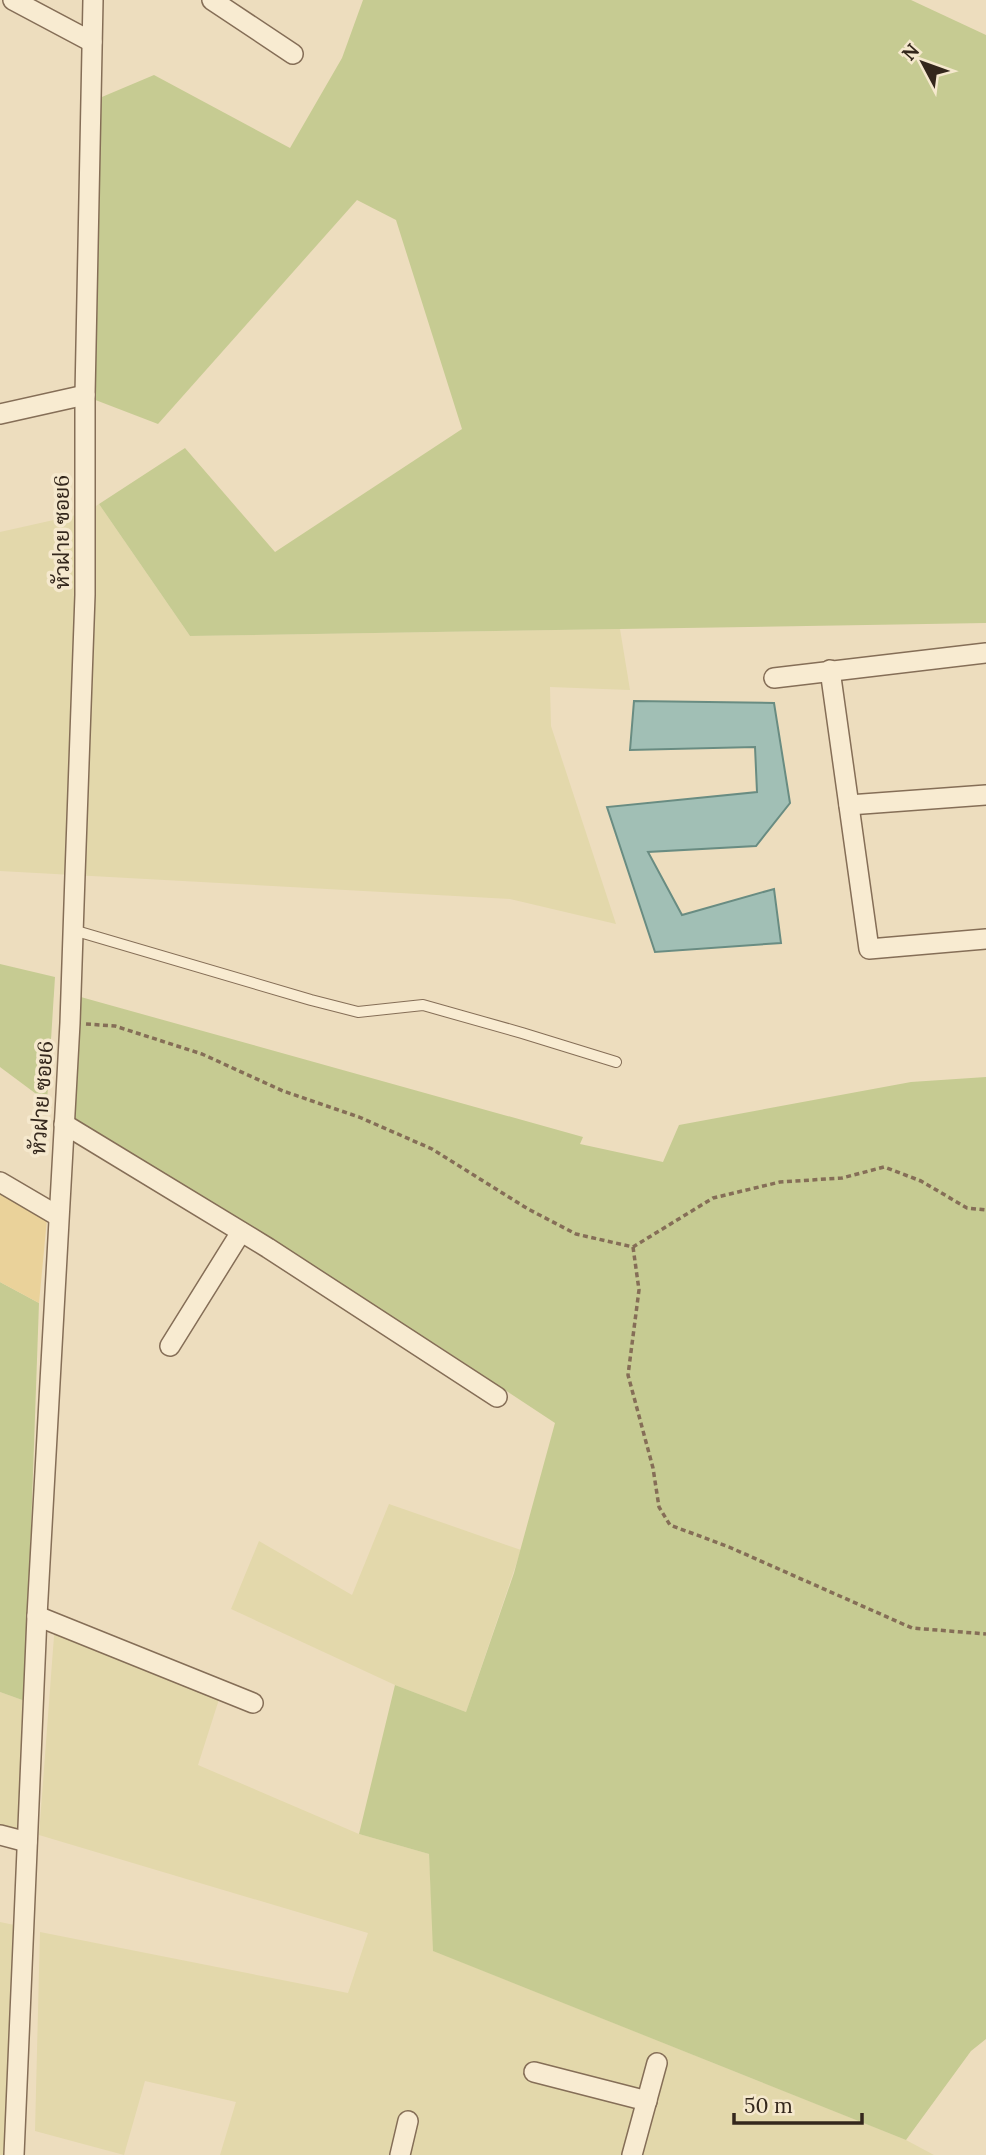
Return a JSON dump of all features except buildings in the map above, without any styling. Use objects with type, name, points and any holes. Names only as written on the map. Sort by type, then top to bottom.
[{"type":"street","points":[[13,0],[92,42]]},
{"type":"street","name":"หัวฝาย ซอย6","points":[[14,2155],[37,1616],[70,1023],[85,595],[85,396],[93,0]]},
{"type":"street","points":[[212,0],[293,54]]},
{"type":"street","points":[[0,414],[85,396]]},
{"type":"street","points":[[774,678],[986,653]]},
{"type":"street","points":[[830,670],[869,949],[986,939]]},
{"type":"street","points":[[849,806],[986,795]]},
{"type":"street","points":[[64,1124],[241,1232],[497,1397]]},
{"type":"street","points":[[0,1182],[58,1216]]},
{"type":"street","points":[[170,1346],[241,1232]]},
{"type":"street","points":[[37,1616],[253,1703]]},
{"type":"street","points":[[0,1836],[27,1842]]},
{"type":"street","points":[[632,2155],[657,2063]]},
{"type":"street","points":[[534,2071],[647,2101]]},
{"type":"street","points":[[400,2155],[408,2121]]},
{"type":"lane","points":[[73,930],[358,1012],[423,1005],[616,1062]]},
{"type":"path","points":[[70,1023],[115,1027],[202,1054],[283,1091],[359,1117],[432,1149],[528,1209],[576,1234],[633,1247],[713,1198],[780,1182],[842,1178],[884,1167],[921,1181],[967,1209],[986,1210]]},
{"type":"path","points":[[633,1247],[639,1290],[628,1375],[653,1468],[659,1507],[670,1525],[729,1547],[912,1628],[986,1634]]},
{"type":"shaded area","points":[[99,504],[190,636],[620,629],[630,690],[550,687],[551,726],[616,924],[510,899],[0,871],[0,532],[85,513]]},
{"type":"shaded area","points":[[389,1504],[521,1550],[466,1712],[395,1685],[231,1609],[259,1541],[352,1595]]},
{"type":"shaded area","points":[[55,1623],[222,1690],[198,1765],[359,1834],[429,1854],[434,1951],[906,2140],[934,2155],[220,2155],[236,2102],[145,2081],[124,2155],[35,2131],[40,1932],[348,1993],[368,1933],[39,1835]]},
{"type":"shaded area","points":[[0,1692],[25,1701],[18,1840],[0,1835]]},
{"type":"shaded area","points":[[0,1922],[24,1927],[14,2155],[0,2155]]},
{"type":"green space","points":[[363,0],[911,0],[986,35],[986,623],[190,636],[99,504],[185,448],[275,552],[462,429],[396,220],[357,200],[158,424],[85,396],[90,102],[154,75],[290,148],[342,58]]},
{"type":"green space","points":[[0,964],[55,977],[47,1102],[0,1067]]},
{"type":"green space","points":[[70,994],[583,1137],[580,1144],[663,1162],[679,1125],[911,1082],[986,1077],[986,2039],[971,2051],[906,2140],[433,1951],[429,1854],[359,1834],[395,1685],[466,1712],[514,1573],[555,1423],[437,1345],[64,1124]]},
{"type":"green space","points":[[0,1282],[39,1303],[25,1701],[0,1692]]},
{"type":"sand","points":[[0,1192],[47,1219],[39,1303],[0,1282]]},
{"type":"water","points":[[634,701],[774,703],[790,803],[756,846],[648,852],[682,915],[774,889],[781,943],[655,952],[607,807],[757,792],[755,747],[630,750]]}]
